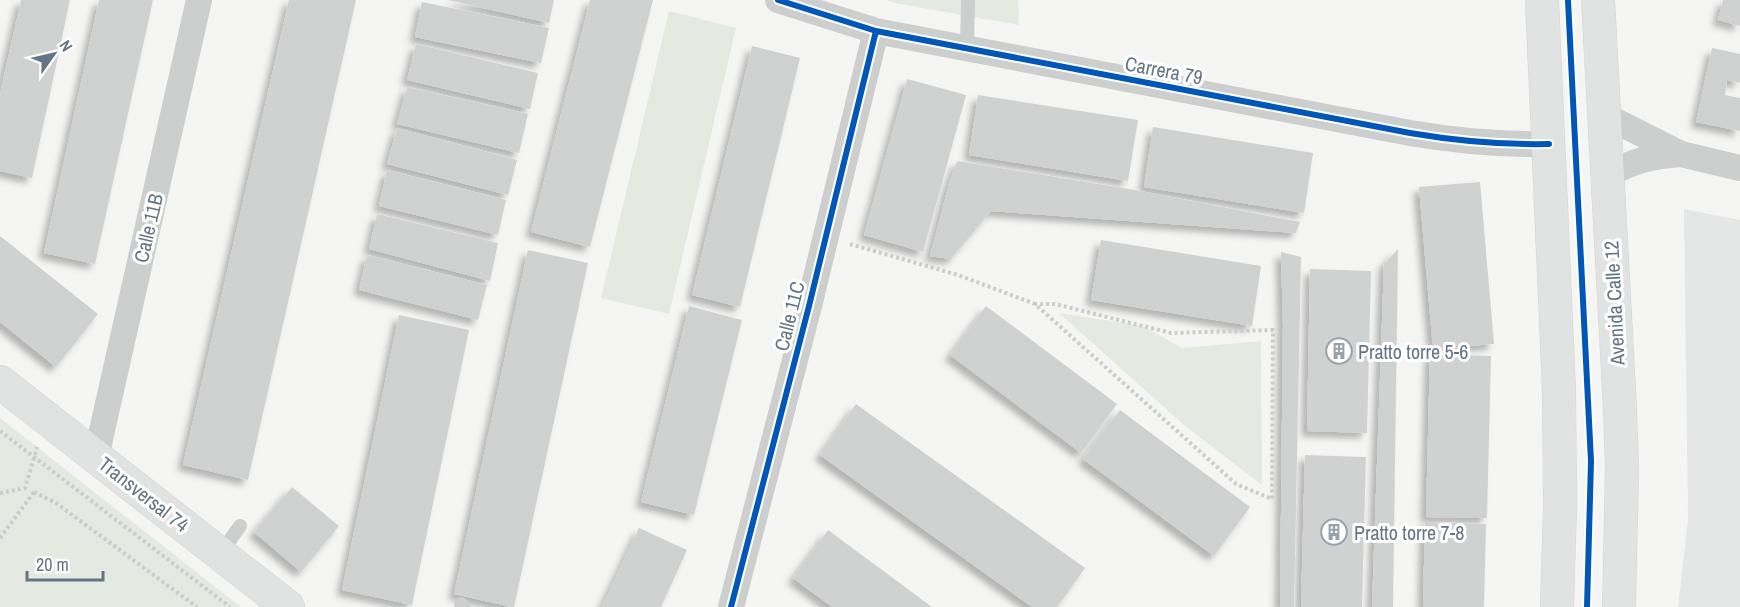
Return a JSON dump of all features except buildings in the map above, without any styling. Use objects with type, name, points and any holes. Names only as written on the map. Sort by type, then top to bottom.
[{"type":"main road","points":[[1542,0],[1559,391],[1560,506],[1557,607]]},
{"type":"main road","name":"Avenida Calle 12","points":[[1598,0],[1620,409],[1622,469],[1619,607]]},
{"type":"main road","name":"Transversal 74","points":[[0,382],[288,607]]},
{"type":"street","name":"Calle 11B","points":[[96,457],[199,0]]},
{"type":"street","name":"Carrera 79","points":[[778,0],[876,31],[1442,138],[1507,145],[1549,144]]},
{"type":"street","name":"Calle 11C","points":[[731,607],[809,306],[876,31]]},
{"type":"street","points":[[1604,115],[1681,154],[1740,168]]},
{"type":"street","points":[[1607,175],[1630,163],[1654,155],[1681,154]]},
{"type":"lane","points":[[967,49],[968,0]]},
{"type":"lane","points":[[220,554],[240,526]]},
{"type":"path","points":[[846,243],[958,275],[1035,304],[1055,304],[1172,333],[1273,330],[1272,499],[1236,484],[1035,304]]},
{"type":"path","points":[[25,488],[45,417]]},
{"type":"path","points":[[0,431],[230,607]]},
{"type":"path","points":[[0,493],[25,488],[56,503],[197,607]]},
{"type":"path","points":[[0,538],[34,492]]},
{"type":"shaded area","points":[[886,0],[1018,0],[1019,25],[895,3]]},
{"type":"shaded area","points":[[669,11],[736,28],[669,314],[601,298]]},
{"type":"shaded area","points":[[1684,209],[1740,220],[1740,607],[1678,607],[1688,520]]},
{"type":"shaded area","points":[[1059,313],[1143,326],[1182,348],[1261,341],[1262,485],[1184,425]]},
{"type":"shaded area","points":[[0,418],[241,607],[0,607]]},
{"type":"cycle path","points":[[778,0],[876,31],[1410,133],[1479,142],[1549,144]]},
{"type":"cycle path","points":[[1568,0],[1591,461],[1587,607]]},
{"type":"cycle path","points":[[731,607],[809,306],[876,31]]},
{"type":"place","name":"Pratto torre 5-6","points":[[1339,351]]},
{"type":"place","name":"Pratto torre 7-8","points":[[1334,532]]}]
